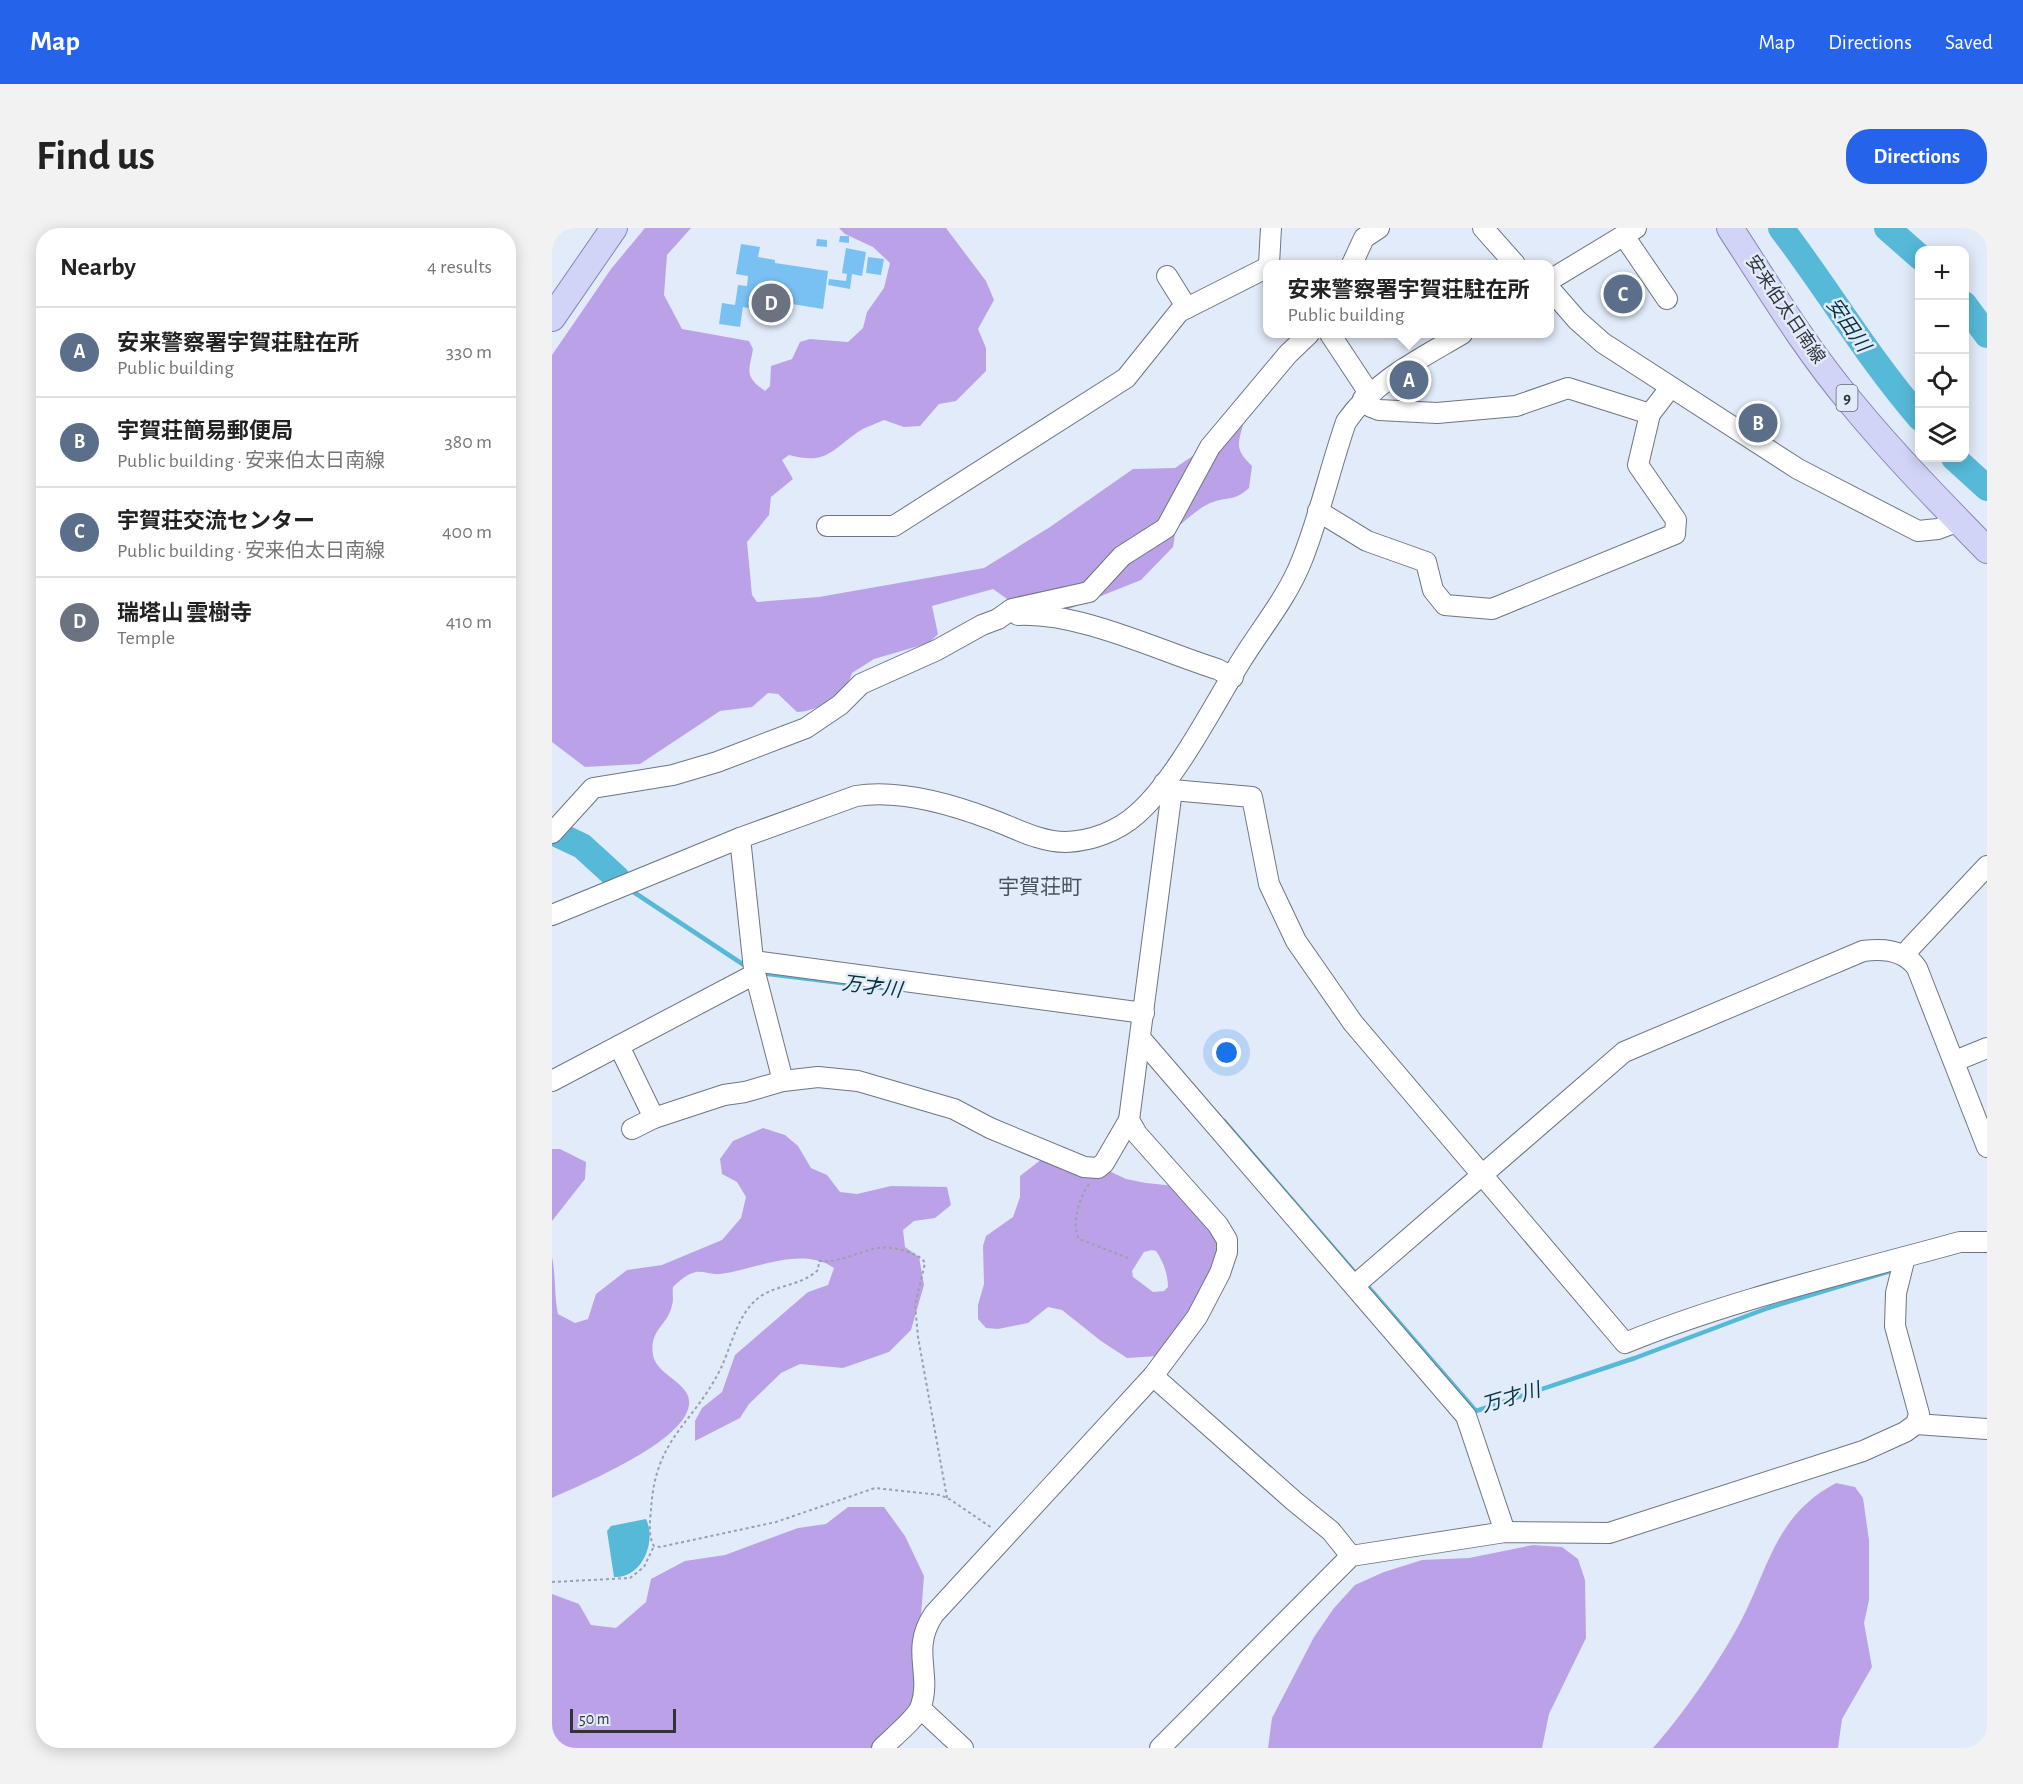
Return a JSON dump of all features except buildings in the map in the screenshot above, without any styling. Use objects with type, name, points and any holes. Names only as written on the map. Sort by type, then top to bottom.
[{"type":"main road","points":[[552,318],[614,228]]},
{"type":"main road","name":"安来伯太日南線","points":[[1730,228],[1782,307],[1851,404],[1915,477],[1987,550]]},
{"type":"street","points":[[1268,260],[1271,228]]},
{"type":"street","points":[[1354,260],[1364,238],[1379,228]]},
{"type":"street","points":[[1483,228],[1511,260]]},
{"type":"street","points":[[1554,278],[1630,232],[1668,298]]},
{"type":"street","points":[[827,526],[894,526],[1126,378],[1179,312],[1263,269]]},
{"type":"street","points":[[1167,276],[1187,308]]},
{"type":"street","points":[[1554,294],[1577,320],[1603,343],[1798,470],[1918,531],[1938,530],[1959,521]]},
{"type":"street","points":[[998,619],[1012,609],[1089,592],[1122,556],[1166,528],[1210,447],[1304,338]]},
{"type":"street","points":[[1333,338],[1371,407],[1379,410],[1437,413],[1516,406],[1568,388],[1650,414]]},
{"type":"street","points":[[553,912],[836,801],[873,793],[908,796],[1048,840],[1082,840],[1110,832],[1123,824],[1168,786],[1233,677],[1287,595],[1302,559],[1346,422],[1366,396],[1390,377],[1454,338]]},
{"type":"street","points":[[1318,511],[1367,541],[1426,562],[1433,590],[1445,604],[1492,609],[1675,534],[1676,520],[1638,465],[1650,414],[1670,388]]},
{"type":"street","points":[[554,830],[593,788],[673,775],[717,762],[806,728],[840,705],[861,684],[1009,615],[1045,615],[1108,630],[1217,669],[1233,677]]},
{"type":"street","points":[[632,1129],[654,1118],[724,1095],[745,1092],[783,1081],[818,1077],[858,1081],[954,1109],[990,1128],[1084,1167],[1098,1168],[1111,1155],[1129,1120],[1141,1039],[1168,786]]},
{"type":"street","points":[[1168,786],[1252,797],[1269,884],[1296,941],[1353,1023],[1624,1343],[1668,1326],[1903,1266],[1960,1242],[1987,1242]]},
{"type":"street","points":[[740,838],[754,970],[783,1081]]},
{"type":"street","points":[[1907,956],[1910,948],[1987,866]]},
{"type":"street","points":[[1360,1281],[1623,1052],[1863,951],[1887,950],[1907,956],[1917,968],[1987,1147]]},
{"type":"street","points":[[552,1082],[754,970],[1144,1013]]},
{"type":"street","points":[[1141,1039],[1360,1281],[1466,1416],[1504,1532]]},
{"type":"street","points":[[620,1046],[654,1118]]},
{"type":"street","points":[[1955,1061],[1987,1048]]},
{"type":"street","points":[[882,1748],[920,1708],[924,1688],[921,1644],[925,1628],[1004,1537],[1153,1376],[1197,1317],[1220,1273],[1228,1244],[1218,1225],[1137,1134],[1129,1120]]},
{"type":"street","points":[[1160,1748],[1351,1556],[1504,1532],[1609,1533],[1863,1451],[1896,1438],[1916,1424],[1919,1414],[1895,1326],[1896,1293],[1903,1266]]},
{"type":"street","points":[[1153,1376],[1294,1501],[1312,1514],[1351,1556]]},
{"type":"street","points":[[1916,1424],[1987,1429]]},
{"type":"street","points":[[920,1708],[963,1748]]},
{"type":"path","points":[[1098,1168],[1085,1190],[1075,1232],[1079,1239],[1128,1258]]},
{"type":"path","points":[[552,1582],[630,1578],[644,1567],[654,1546],[651,1536],[652,1494],[660,1460],[679,1427],[715,1378],[729,1345],[756,1299],[807,1281],[818,1270],[819,1261],[833,1262],[880,1248],[908,1252],[922,1257],[926,1263],[915,1305],[918,1337],[947,1498]]},
{"type":"path","points":[[654,1546],[660,1547],[776,1522],[875,1488],[947,1498],[1004,1537]]},
{"type":"shaded area","points":[[645,228],[691,228],[667,255],[664,295],[682,329],[749,341],[753,349],[751,377],[765,391],[770,386],[771,366],[792,359],[800,342],[810,339],[848,342],[863,328],[867,312],[884,288],[890,263],[873,247],[845,234],[839,228],[946,228],[986,281],[994,300],[978,329],[986,348],[986,371],[956,401],[939,404],[920,426],[904,427],[884,420],[861,430],[834,450],[820,457],[801,458],[789,455],[782,460],[793,479],[771,497],[769,515],[747,542],[752,595],[757,602],[819,597],[984,568],[1050,527],[1133,469],[1175,468],[1244,421],[1239,446],[1242,455],[1252,466],[1249,488],[1235,497],[1208,504],[1176,528],[1173,547],[1141,580],[1056,614],[1042,624],[1026,626],[1017,606],[993,589],[932,606],[938,634],[929,643],[874,659],[852,673],[838,694],[814,709],[797,712],[778,694],[768,693],[752,707],[720,711],[640,764],[585,767],[552,742],[552,355],[611,269]]},
{"type":"shaded area","points":[[763,1128],[785,1135],[798,1146],[811,1168],[827,1175],[840,1192],[857,1194],[891,1186],[947,1187],[951,1205],[935,1218],[914,1221],[903,1230],[905,1247],[919,1257],[924,1285],[911,1330],[889,1352],[843,1368],[800,1364],[781,1373],[749,1404],[740,1418],[695,1441],[695,1421],[702,1408],[722,1392],[735,1355],[808,1292],[828,1285],[834,1268],[821,1261],[793,1259],[720,1274],[696,1272],[689,1274],[673,1287],[670,1312],[656,1333],[653,1346],[653,1355],[659,1367],[685,1390],[688,1396],[687,1411],[677,1427],[636,1457],[552,1498],[552,1257],[558,1314],[575,1323],[588,1319],[596,1294],[627,1270],[662,1265],[722,1240],[741,1218],[746,1197],[737,1182],[722,1174],[720,1159],[733,1141]]},
{"type":"shaded area","points":[[552,1149],[560,1149],[586,1162],[585,1179],[552,1221]]},
{"type":"shaded area","points":[[1042,1159],[1107,1170],[1126,1179],[1175,1186],[1219,1239],[1209,1283],[1159,1356],[1127,1358],[1062,1310],[1048,1307],[1028,1323],[998,1329],[986,1328],[978,1319],[978,1305],[984,1284],[983,1246],[986,1236],[1013,1217],[1020,1197],[1020,1176]],"holes":[[[1156,1251],[1165,1268],[1168,1287],[1164,1291],[1153,1292],[1133,1277],[1132,1271],[1144,1252]]]},
{"type":"shaded area","points":[[1836,1483],[1855,1487],[1863,1498],[1869,1540],[1869,1600],[1864,1623],[1872,1667],[1842,1719],[1838,1748],[1653,1748],[1689,1703],[1723,1651],[1742,1619],[1768,1560],[1787,1526],[1800,1510]]},
{"type":"shaded area","points":[[848,1507],[884,1507],[905,1536],[924,1576],[915,1694],[906,1712],[871,1748],[552,1748],[552,1594],[579,1604],[591,1625],[616,1628],[646,1602],[651,1579],[685,1561],[725,1555],[798,1528],[826,1524]]},
{"type":"shaded area","points":[[1533,1545],[1562,1547],[1578,1559],[1585,1580],[1586,1638],[1549,1714],[1542,1748],[1268,1748],[1272,1718],[1314,1637],[1334,1608],[1355,1585],[1384,1572],[1422,1560],[1469,1558]]},
{"type":"water","points":[[646,1519],[650,1538],[645,1557],[632,1572],[614,1577],[607,1531],[611,1526]]},
{"type":"waterway","name":"安田川","points":[[1781,228],[1883,372],[1915,412]]},
{"type":"waterway","points":[[1887,228],[1915,253]]},
{"type":"waterway","points":[[1969,311],[1987,335]]},
{"type":"waterway","name":"安田川","points":[[1958,462],[1987,488]]},
{"type":"waterway","name":"万才川","points":[[552,832],[582,846],[617,878]]},
{"type":"waterway","name":"万才川","points":[[629,889],[747,967]]},
{"type":"waterway","name":"万才川","points":[[760,973],[883,988]]},
{"type":"waterway","name":"万才川","points":[[1224,1121],[1358,1276]]},
{"type":"waterway","name":"万才川","points":[[1364,1282],[1476,1411],[1635,1358],[1768,1308],[1897,1269]]},
{"type":"place","name":"宇賀荘交流センター","points":[[1623,294]]},
{"type":"place","name":"瑞塔山 雲樹寺","points":[[771,303]]},
{"type":"place","name":"安来警察署宇賀荘駐在所","points":[[1409,380]]},
{"type":"place","name":"宇賀荘簡易郵便局","points":[[1758,423]]},
{"type":"district","name":"宇賀荘町","points":[[1040,887]]}]
